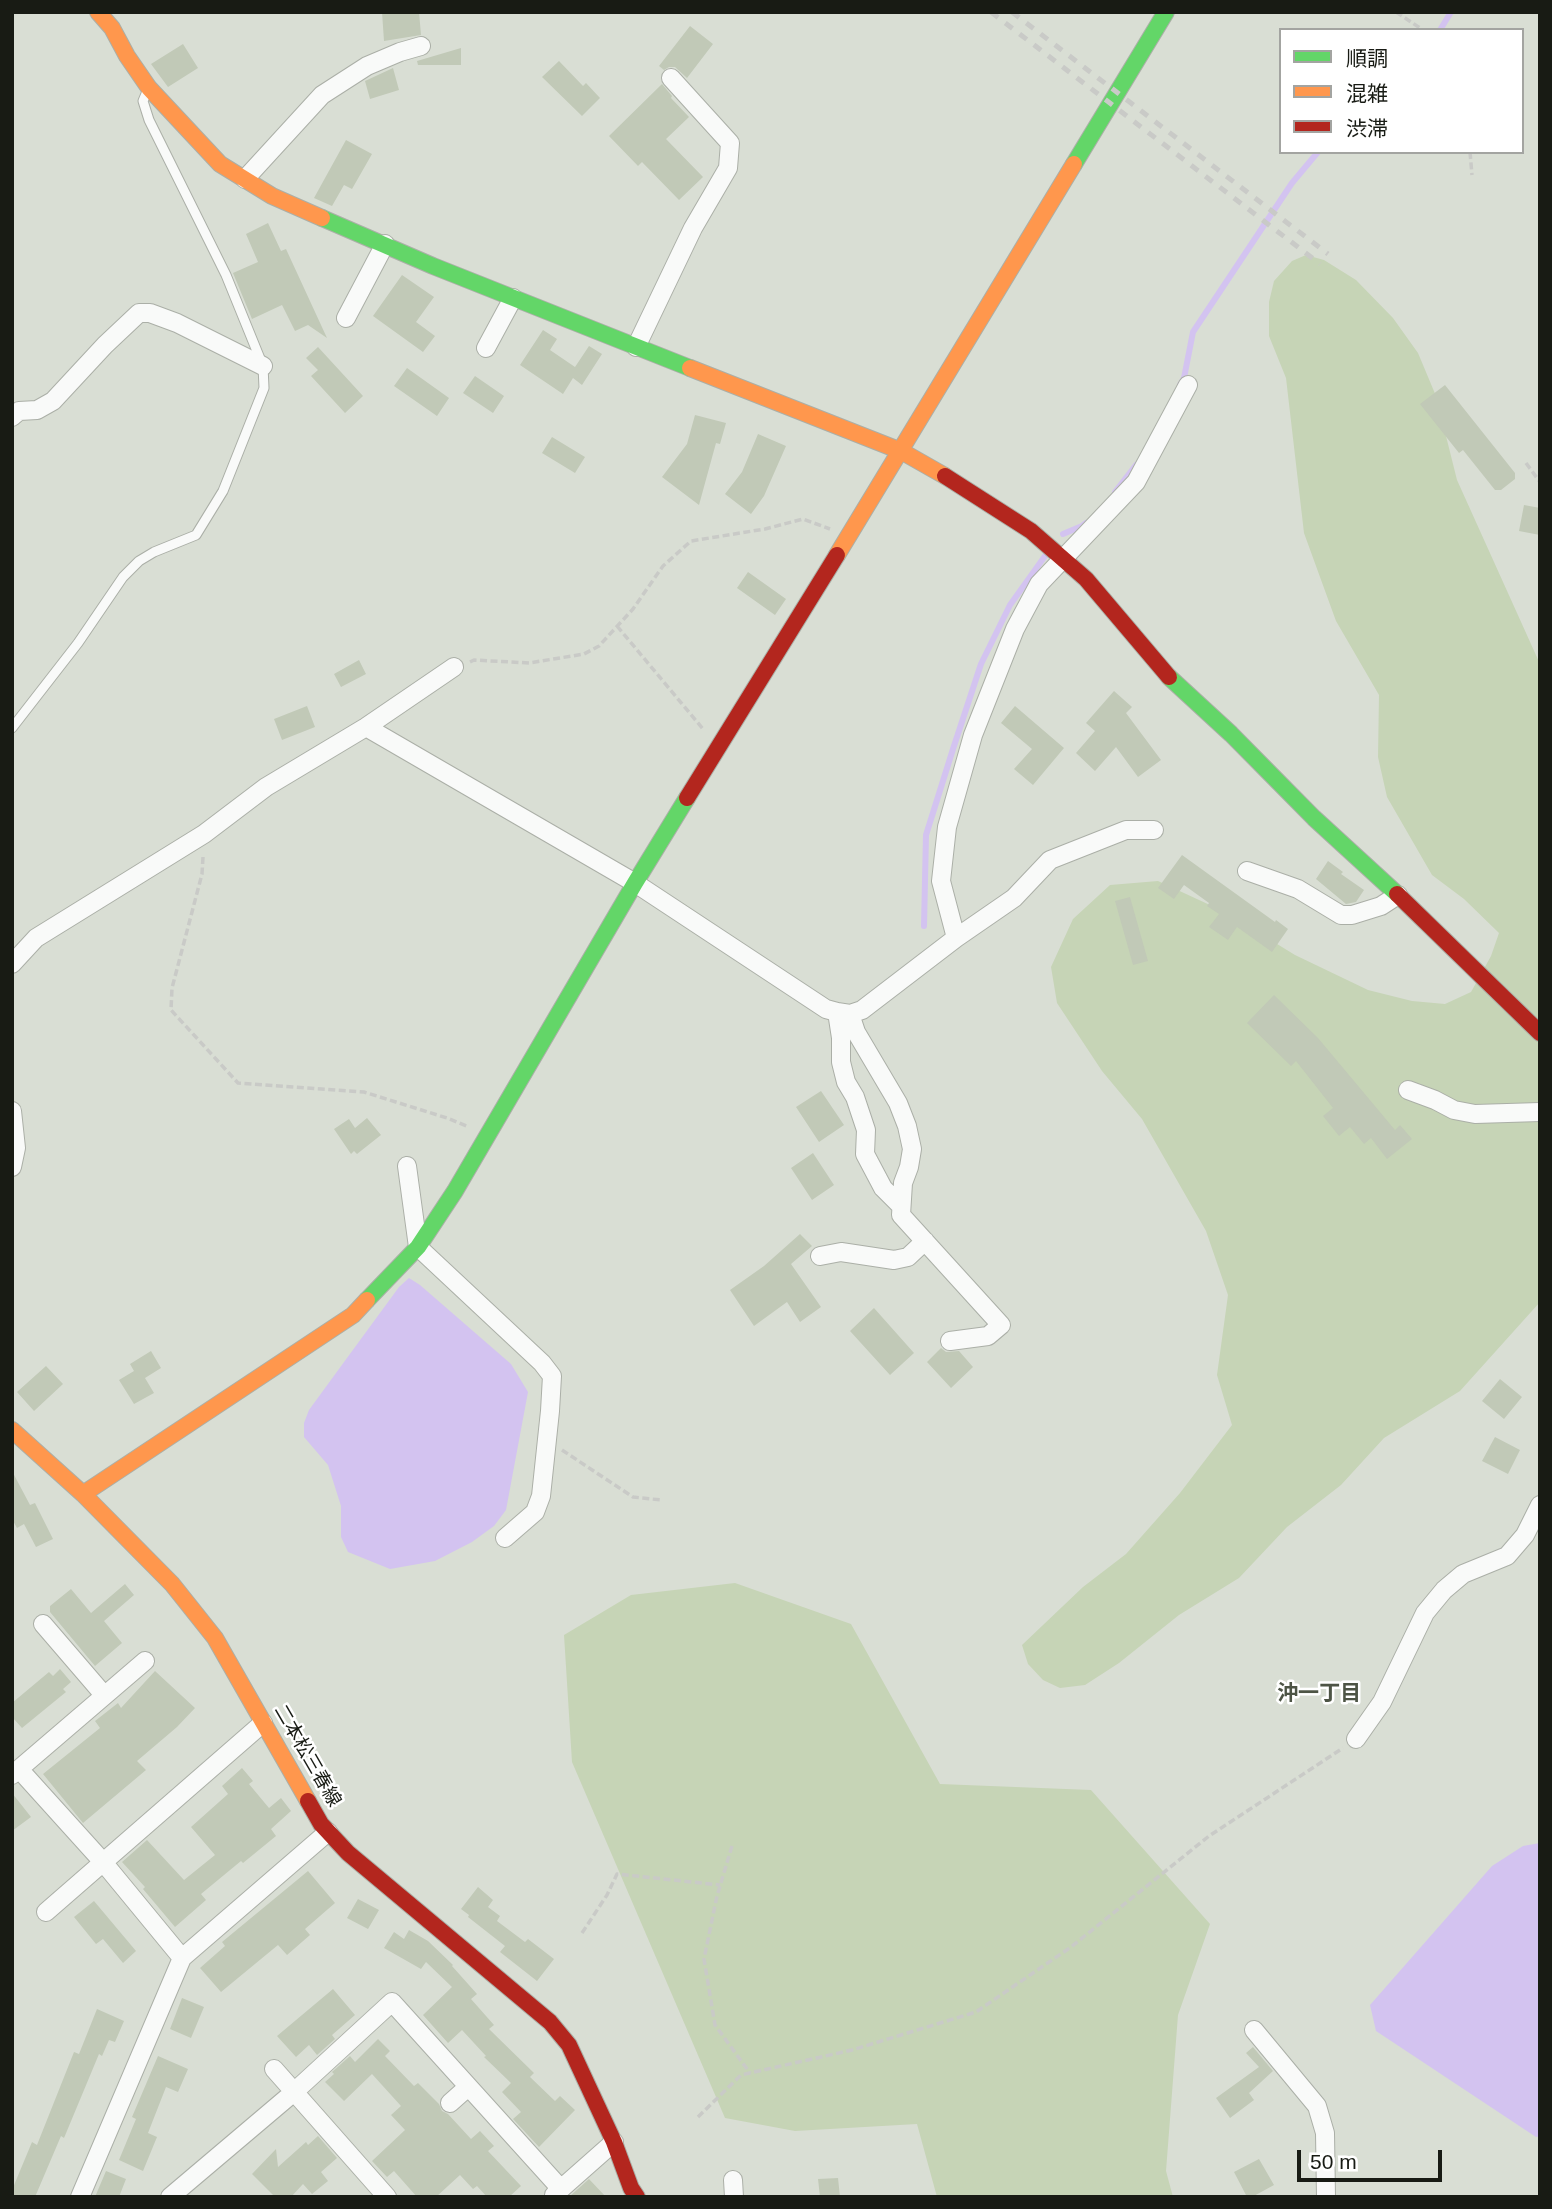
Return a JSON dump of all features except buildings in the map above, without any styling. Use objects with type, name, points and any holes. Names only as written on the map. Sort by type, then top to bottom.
[{"type":"street","points":[[98,12],[112,28],[149,88],[220,164],[272,196],[513,298],[901,451],[1031,531],[1086,579],[1174,683],[1231,734],[1314,818],[1398,895],[1540,1033]]},
{"type":"street","points":[[83,1494],[353,1315],[418,1247],[455,1191],[635,883],[901,451],[1166,12]]},
{"type":"street","points":[[245,179],[322,95],[367,66],[421,46]]},
{"type":"street","points":[[636,346],[693,228],[728,168],[730,143],[671,78]]},
{"type":"street","points":[[346,318],[385,244]]},
{"type":"street","points":[[486,348],[513,298]]},
{"type":"street","points":[[12,417],[19,411],[37,410],[53,401],[139,313],[150,313],[177,323],[263,366]]},
{"type":"street","points":[[956,939],[941,881],[947,827],[974,735],[1015,629],[1039,584],[1136,482],[1188,385]]},
{"type":"street","points":[[12,964],[36,939],[204,834],[266,787],[366,727],[454,667]]},
{"type":"street","points":[[366,727],[635,883],[827,1009],[844,1013],[862,1010],[1014,898],[1050,860],[1126,830],[1154,830]]},
{"type":"street","points":[[1247,871],[1298,889],[1341,915],[1352,915],[1381,906],[1398,895]]},
{"type":"street","points":[[844,1013],[841,1062],[846,1082],[855,1097],[866,1130],[864,1154],[883,1188],[901,1206]]},
{"type":"street","points":[[844,1013],[898,1104],[907,1126],[912,1149],[903,1183],[901,1215],[1001,1325],[988,1336],[950,1340]]},
{"type":"street","points":[[1408,1090],[1454,1110],[1475,1114],[1540,1112]]},
{"type":"street","points":[[12,1111],[16,1149],[12,1167]]},
{"type":"street","points":[[407,1166],[418,1247],[542,1363],[552,1376],[541,1496],[535,1512],[505,1538]]},
{"type":"street","points":[[820,1256],[841,1252],[894,1260],[908,1257],[925,1241]]},
{"type":"street","name":"二本松三春線","points":[[12,1430],[83,1494],[172,1584],[198,1616],[215,1638],[328,1832],[348,1853],[550,2022],[569,2045],[637,2197]]},
{"type":"street","points":[[1356,1739],[1382,1702],[1425,1613],[1462,1574],[1507,1556],[1525,1535],[1540,1505]]},
{"type":"street","points":[[43,1624],[104,1695]]},
{"type":"street","points":[[145,1661],[16,1772],[103,1862],[182,1958]]},
{"type":"street","points":[[46,1912],[264,1723]]},
{"type":"street","points":[[80,2197],[182,1958],[328,1832]]},
{"type":"street","points":[[170,2197],[294,2092],[391,2002],[468,2087],[557,2193],[614,2142]]},
{"type":"street","points":[[1254,2030],[1317,2106],[1325,2133],[1326,2197]]},
{"type":"street","points":[[274,2069],[387,2197]]},
{"type":"street","points":[[450,2103],[468,2087]]},
{"type":"lane","points":[[12,728],[78,643],[123,577],[139,561],[154,552],[196,535],[223,491],[264,388],[263,366],[226,275],[149,120],[143,101],[149,88]]},
{"type":"path","points":[[1396,12],[1420,28]]},
{"type":"path","points":[[1470,154],[1472,176]]},
{"type":"path","points":[[1525,463],[1540,482]]},
{"type":"path","points":[[454,667],[474,660],[529,663],[584,654],[599,646],[632,609],[663,566],[691,541],[765,529],[803,519],[825,526],[846,539]]},
{"type":"path","points":[[617,626],[718,748]]},
{"type":"path","points":[[204,834],[202,873],[172,988],[171,1010],[238,1083],[364,1092],[488,1134]]},
{"type":"path","points":[[547,1440],[633,1497],[661,1500]]},
{"type":"path","points":[[698,2117],[741,2075],[852,2050],[976,2012],[1071,1947],[1209,1836],[1356,1739]]},
{"type":"path","points":[[732,1846],[720,1885],[704,1959],[715,2025],[750,2073]]},
{"type":"path","points":[[582,1933],[607,1895],[617,1874],[720,1885]]},
{"type":"green space","points":[[1306,255],[1324,260],[1356,280],[1393,318],[1418,353],[1436,396],[1457,480],[1540,664],[1540,1302],[1460,1391],[1384,1438],[1341,1485],[1287,1527],[1239,1578],[1179,1615],[1119,1663],[1085,1685],[1060,1688],[1043,1680],[1028,1664],[1022,1645],[1083,1587],[1126,1554],[1180,1493],[1232,1425],[1217,1375],[1228,1295],[1206,1231],[1142,1119],[1102,1071],[1057,1003],[1051,967],[1073,919],[1110,885],[1158,881],[1225,912],[1295,955],[1368,990],[1412,1001],[1445,1004],[1471,992],[1491,956],[1499,933],[1464,899],[1432,875],[1387,797],[1378,757],[1379,695],[1336,621],[1304,533],[1286,378],[1269,336],[1269,302],[1274,281],[1292,261]]},
{"type":"green space","points":[[735,1583],[851,1624],[940,1784],[1091,1790],[1210,1924],[1178,2015],[1166,2171],[1173,2197],[937,2197],[917,2124],[795,2131],[725,2118],[572,1762],[564,1635],[631,1595]]},
{"type":"shaded area","points":[[409,1278],[511,1364],[528,1392],[506,1510],[494,1526],[472,1542],[435,1561],[390,1569],[348,1552],[341,1537],[341,1506],[328,1465],[304,1437],[304,1423],[309,1410],[399,1287]]},
{"type":"shaded area","points":[[1540,1843],[1540,2136],[1536,2137],[1376,2031],[1370,2005],[1492,1866],[1523,1846]]},
{"type":"waterway","points":[[1441,28],[1451,12]]},
{"type":"waterway","points":[[1180,385],[1184,378],[1193,332],[1292,183],[1316,154]]},
{"type":"waterway","points":[[1115,492],[1136,465]]},
{"type":"waterway","points":[[1063,534],[1086,523]]},
{"type":"waterway","points":[[924,926],[926,835],[953,749],[981,664],[1010,605],[1045,556]]},
{"type":"railway","points":[[991,12],[1320,264]]},
{"type":"railway","points":[[1012,12],[1328,254]]},
{"type":"traffic: fast","points":[[1074,164],[1166,12]]},
{"type":"traffic: fast","points":[[322,218],[433,266],[690,368]]},
{"type":"traffic: fast","points":[[1169,677],[1231,734],[1314,818],[1397,894]]},
{"type":"traffic: fast","points":[[367,1300],[418,1247],[455,1191],[687,798]]},
{"type":"traffic: slow","points":[[98,12],[112,28],[149,88],[220,164],[272,196],[322,218]]},
{"type":"traffic: slow","points":[[837,555],[1074,164]]},
{"type":"traffic: slow","points":[[690,368],[901,451],[945,476]]},
{"type":"traffic: slow","points":[[83,1494],[353,1315],[367,1300]]},
{"type":"traffic: slow","points":[[12,1430],[83,1494],[172,1584],[215,1638],[308,1801]]},
{"type":"traffic: jam","points":[[945,476],[1031,531],[1086,579],[1169,677]]},
{"type":"traffic: jam","points":[[687,798],[837,555]]},
{"type":"traffic: jam","points":[[1397,894],[1540,1033]]},
{"type":"traffic: jam","points":[[308,1801],[321,1824],[348,1853],[550,2022],[569,2045],[637,2197]]},
{"type":"district","name":"沖一丁目","points":[[1319,1694]]}]
